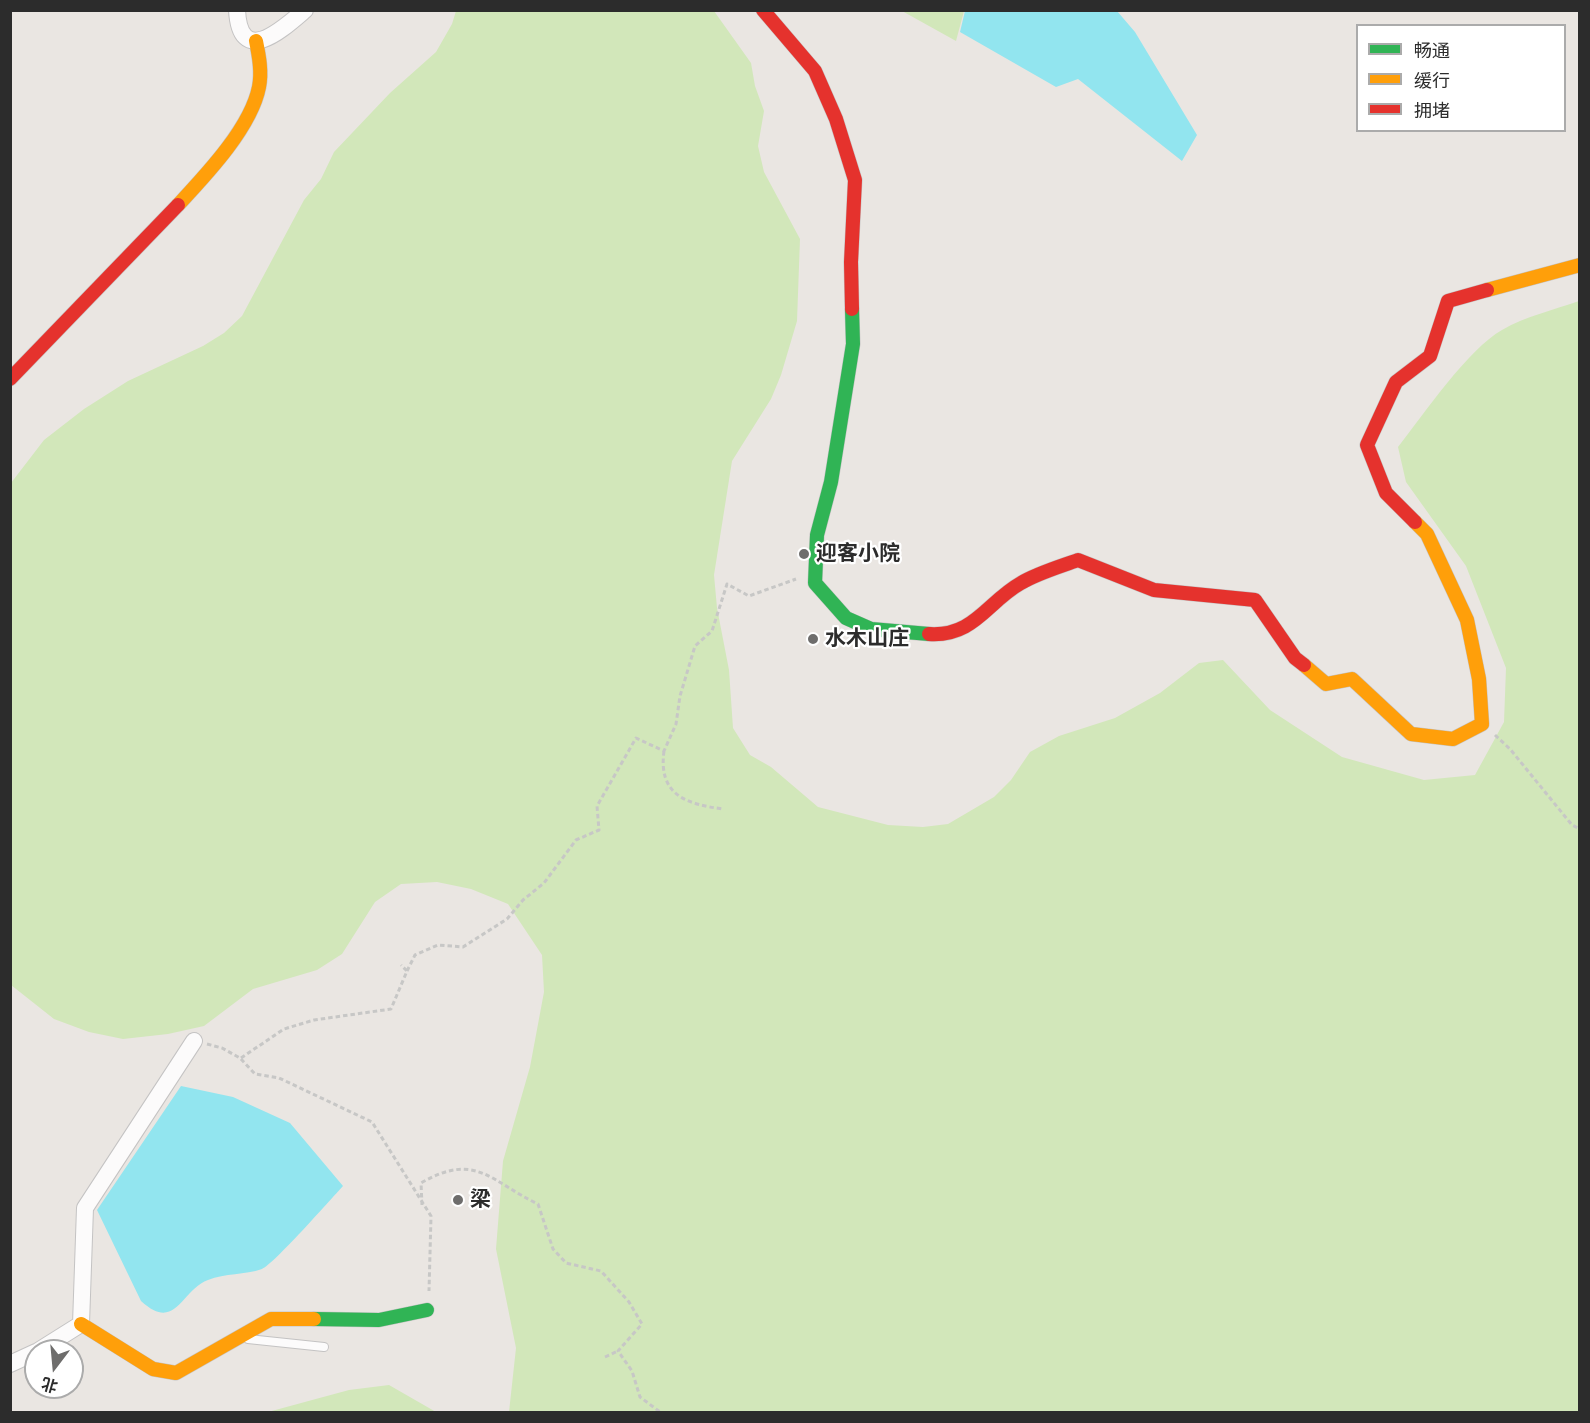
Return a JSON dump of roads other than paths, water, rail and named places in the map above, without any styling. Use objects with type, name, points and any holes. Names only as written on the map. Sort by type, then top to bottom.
[{"type":"street","points":[[237,10],[238,20],[246,36],[256,41],[273,38],[305,10]]},
{"type":"street","points":[[763,10],[815,71],[836,119],[855,180],[851,262],[853,344],[831,482],[817,535],[815,583],[846,618],[871,629],[947,634],[972,623],[1020,583],[1078,560],[1154,590],[1255,600],[1295,658],[1326,684],[1353,679],[1412,734],[1453,739],[1482,724],[1479,679],[1467,620],[1427,534],[1386,493],[1367,445],[1396,382],[1430,356],[1448,301],[1580,265]]},
{"type":"street","points":[[10,379],[71,321],[169,214],[240,128],[258,92],[260,65],[256,41]]},
{"type":"street","points":[[81,1324],[86,1208],[194,1041]]},
{"type":"street","points":[[81,1324],[153,1369],[176,1373],[204,1359],[232,1338],[271,1319],[379,1320],[427,1310]]},
{"type":"street","points":[[57,1339],[81,1324]]},
{"type":"street","points":[[10,1364],[24,1357]]},
{"type":"lane","points":[[232,1338],[273,1340],[324,1347]]},
{"type":"water","points":[[965,11],[1117,11],[1135,32],[1197,135],[1182,161],[1078,79],[1056,87],[960,32]]},
{"type":"water","points":[[181,1086],[233,1097],[290,1123],[343,1186],[268,1265],[255,1271],[208,1280],[199,1285],[178,1306],[162,1313],[153,1310],[141,1301],[97,1210]]},
{"type":"place","name":"迎客小院","points":[[804,554]]},
{"type":"place","name":"水木山庄","points":[[813,639]]},
{"type":"place","name":"梁","points":[[458,1200]]}]
